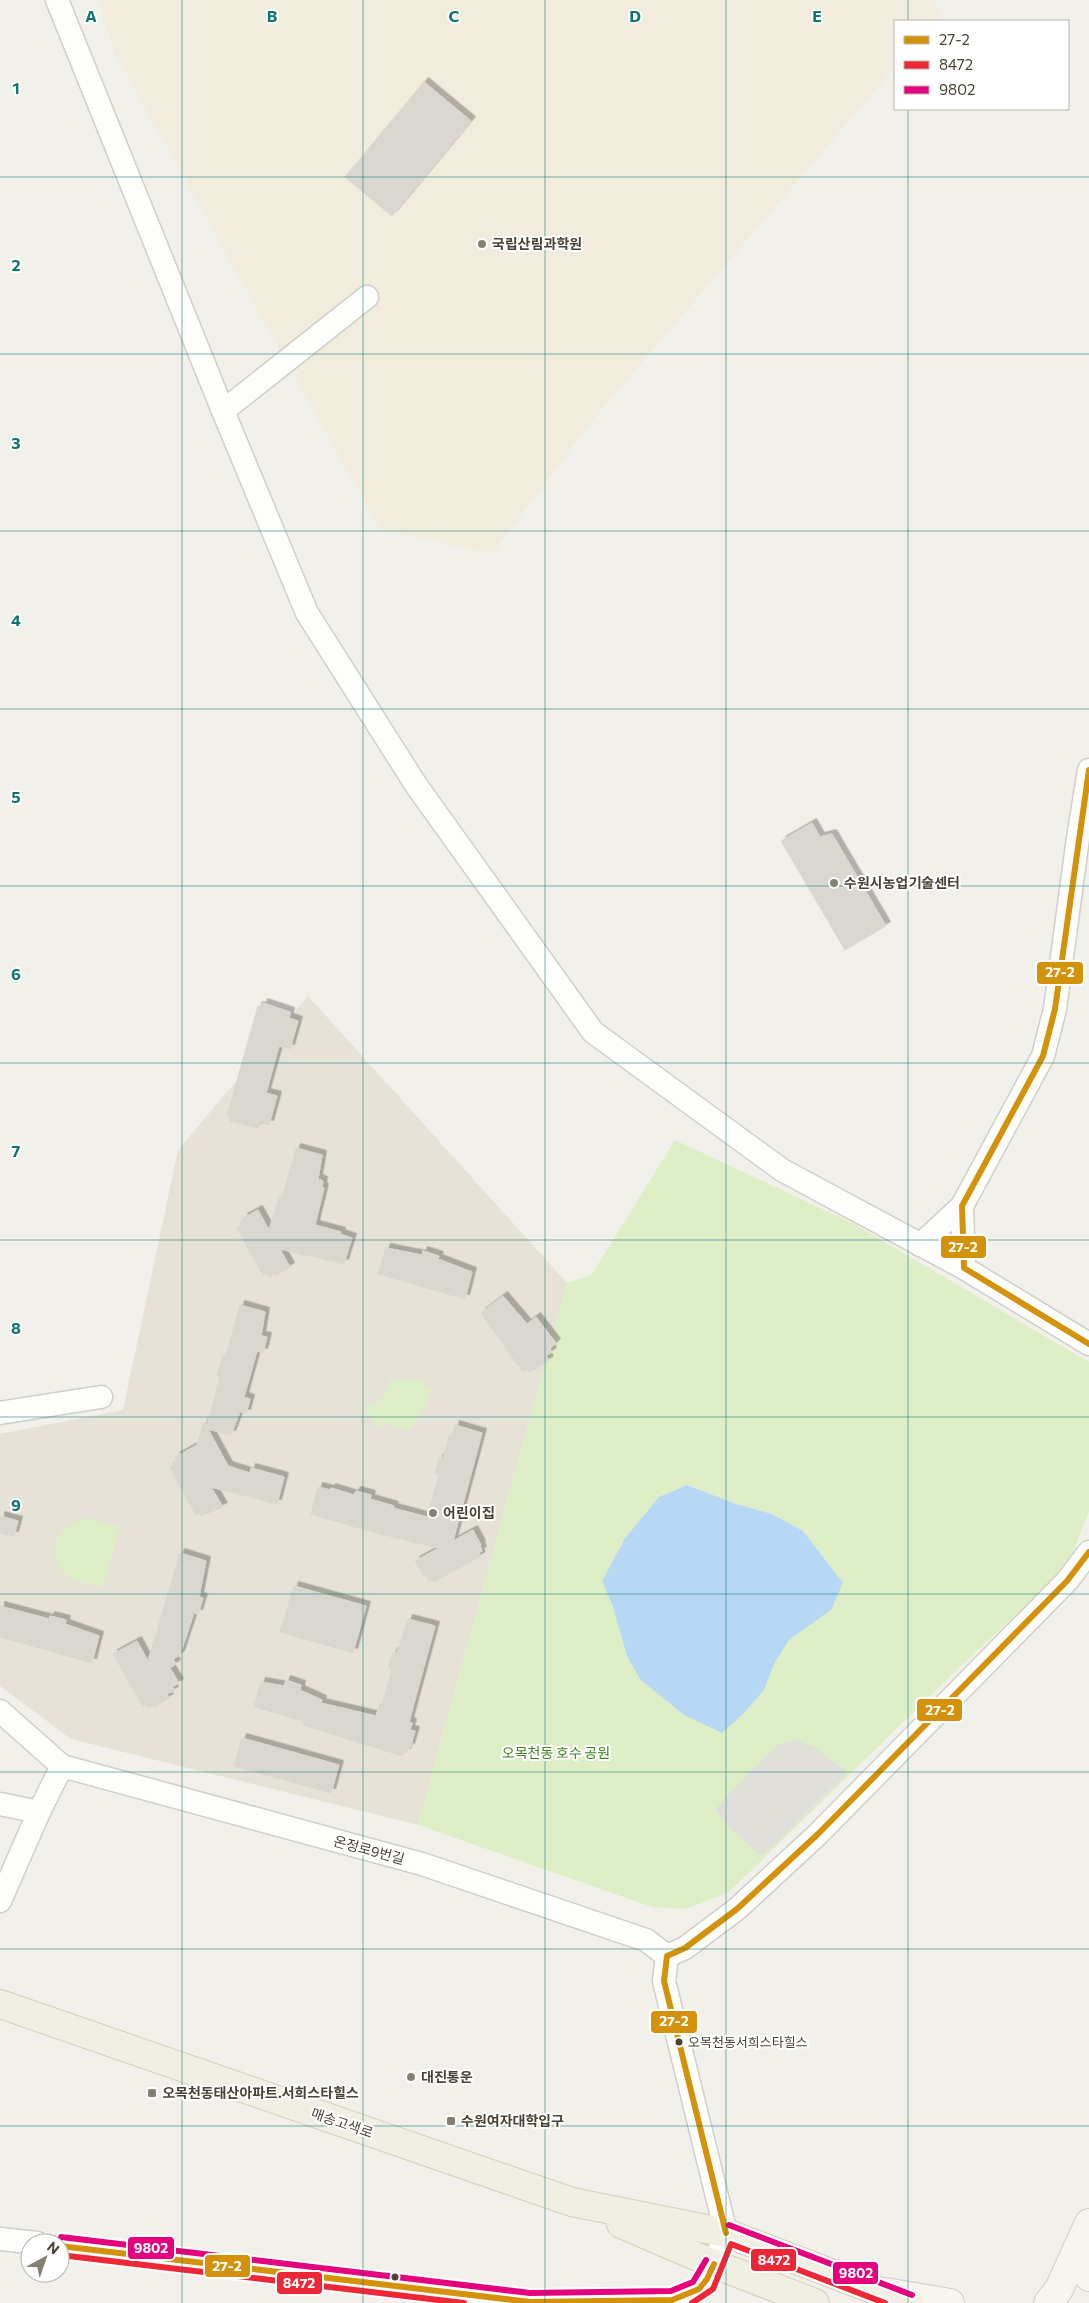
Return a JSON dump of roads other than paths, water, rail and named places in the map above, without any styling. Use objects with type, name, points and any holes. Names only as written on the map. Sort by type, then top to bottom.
[{"type":"main road","name":"매송고색로","points":[[0,2004],[572,2202],[714,2264],[815,2303]]},
{"type":"main road","name":"매송고색로","points":[[572,2202],[726,2233],[909,2303]]},
{"type":"street","points":[[57,0],[307,613],[416,785],[593,1032],[782,1170],[964,1268],[1089,1344]]},
{"type":"street","points":[[223,411],[367,297]]},
{"type":"street","points":[[920,1245],[962,1206],[1043,1056],[1055,1009],[1089,770]]},
{"type":"street","points":[[962,1206],[964,1268]]},
{"type":"street","points":[[0,1413],[101,1397]]},
{"type":"street","points":[[70,2247],[530,2302],[672,2300],[692,2294],[706,2284],[726,2233],[664,1981],[667,1956],[685,1948],[737,1909],[818,1834],[1067,1581],[1089,1554]]},
{"type":"street","points":[[0,1712],[62,1766],[39,1812],[0,1901]]},
{"type":"street","name":"온정로9번길","points":[[62,1766],[422,1864],[646,1940],[667,1956]]},
{"type":"street","points":[[0,1804],[39,1812]]},
{"type":"street","points":[[1048,2303],[1059,2289],[1089,2223]]},
{"type":"street","points":[[0,2239],[20,2241]]},
{"type":"street","points":[[1089,2263],[1089,2277]]},
{"type":"street","points":[[881,2291],[950,2303]]},
{"type":"water","points":[[687,1485],[736,1504],[772,1514],[803,1531],[843,1583],[831,1610],[789,1640],[775,1662],[764,1690],[744,1713],[722,1733],[684,1715],[640,1679],[627,1656],[613,1607],[602,1581],[625,1538],[659,1497]]},
{"type":"place","name":"국립산림과학원","points":[[482,244]]},
{"type":"place","name":"수원시농업기술센터","points":[[834,883]]},
{"type":"place","name":"어린이집","points":[[433,1513]]},
{"type":"place","name":"오목천동서희스타힐스","points":[[679,2042]]},
{"type":"place","name":"대진통운","points":[[411,2077]]},
{"type":"place","name":"오목천동태산아파트.서희스타힐스","points":[[152,2093]]},
{"type":"place","name":"수원여자대학입구","points":[[451,2121]]},
{"type":"park label","name":"오목천동 호수 공원","points":[[556,1753]]}]
